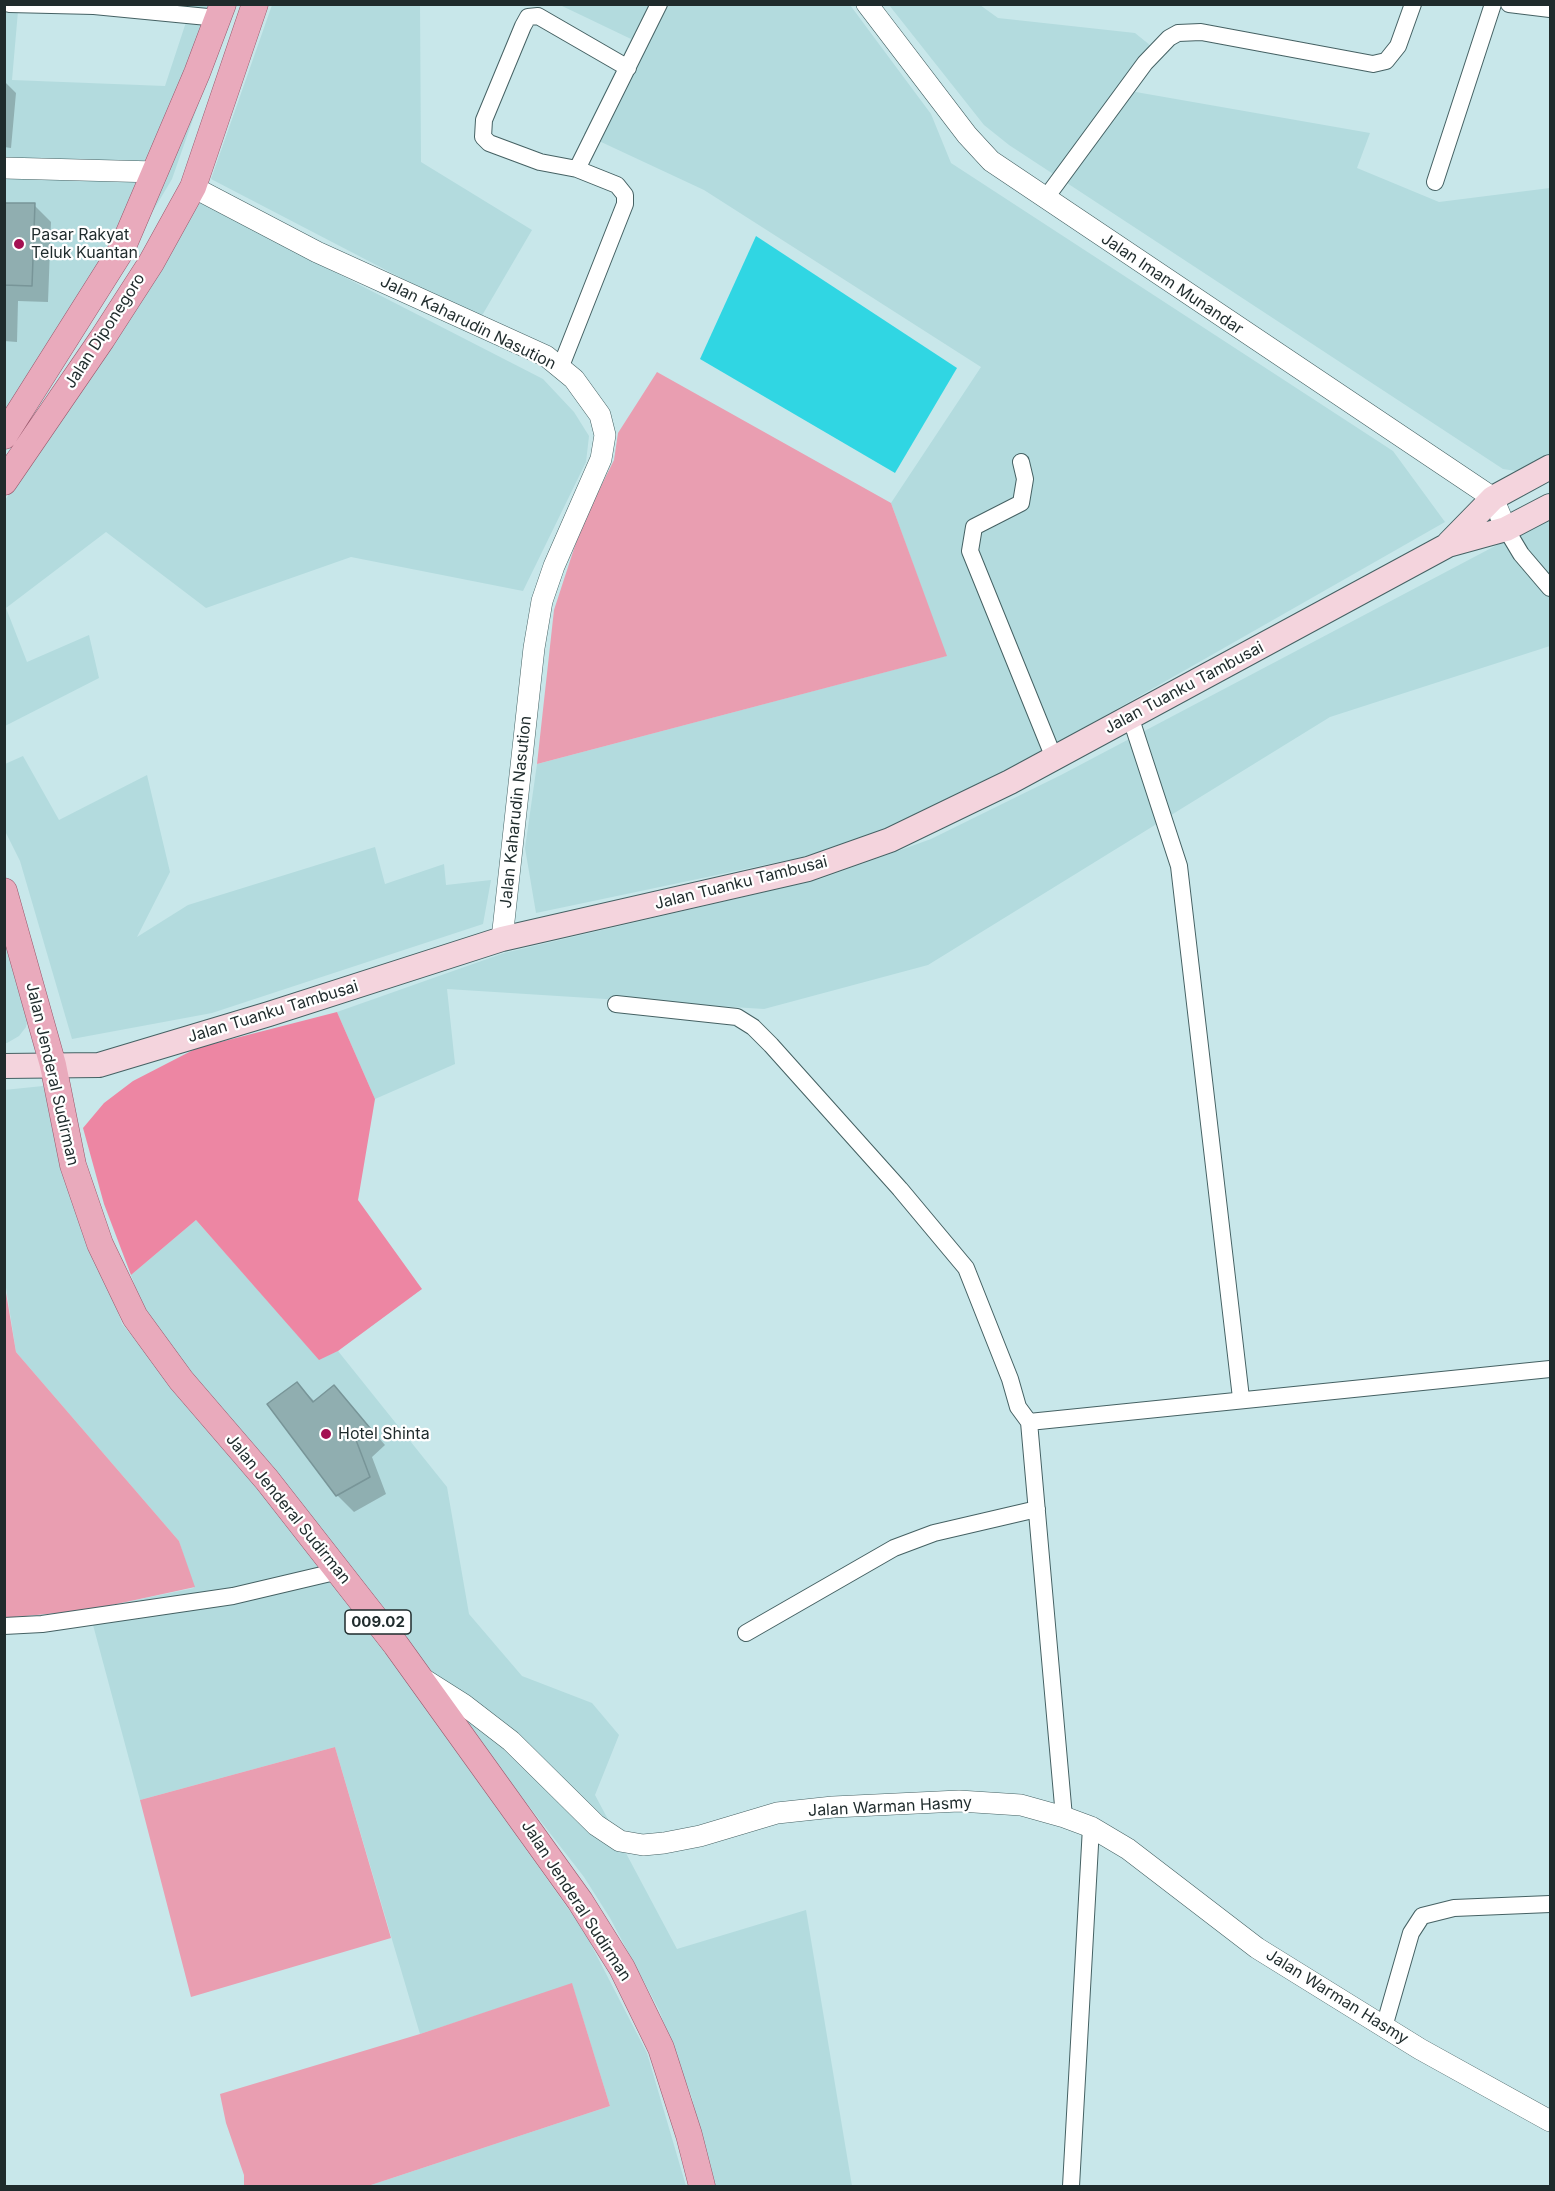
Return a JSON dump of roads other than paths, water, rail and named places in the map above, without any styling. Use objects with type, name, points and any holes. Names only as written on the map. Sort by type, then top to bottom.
[{"type":"main road","name":"Jalan Diponegoro","points":[[4,482],[151,263],[193,187],[255,4]]},
{"type":"main road","name":"Jalan Diponegoro","points":[[4,436],[122,249],[156,172],[220,11]]},
{"type":"main road","name":"Jalan Tuanku Tambusai","points":[[1448,545],[1493,498],[1551,467]]},
{"type":"main road","name":"Jalan Tuanku Tambusai","points":[[5,1066],[99,1065],[269,1014],[502,939],[808,869],[890,840],[1054,758],[1448,545],[1506,528],[1551,506]]},
{"type":"main road","name":"Jalan Jenderal Sudirman","points":[[4,891],[53,1065],[73,1165],[100,1244],[135,1317],[181,1380],[267,1480],[419,1676],[535,1836],[622,1968],[661,2048],[689,2135],[702,2187]]},
{"type":"street","points":[[9,4],[94,5],[220,11]]},
{"type":"street","points":[[577,168],[659,4]]},
{"type":"street","name":"Jalan Imam Munandar","points":[[867,4],[967,135],[991,161],[1493,498]]},
{"type":"street","points":[[1045,199],[1145,63],[1169,38],[1178,33],[1201,32],[1373,64],[1386,61],[1398,46],[1413,4]]},
{"type":"street","points":[[1435,182],[1492,4]]},
{"type":"street","points":[[1509,4],[1551,9]]},
{"type":"street","points":[[561,366],[625,204],[625,195],[617,185],[577,168],[540,162],[489,143],[483,137],[484,120],[528,17],[538,16],[628,68]]},
{"type":"street","points":[[4,168],[156,172]]},
{"type":"street","name":"Jalan Kaharudin Nasution","points":[[193,187],[317,252],[546,356],[561,366],[588,395],[600,415],[605,435],[601,459],[554,566],[542,601],[534,648],[502,939]]},
{"type":"street","points":[[1021,462],[1025,479],[1021,503],[974,527],[970,551],[1054,758]]},
{"type":"street","points":[[1493,498],[1521,554],[1551,588]]},
{"type":"street","points":[[1130,716],[1179,866],[1241,1398]]},
{"type":"street","points":[[615,1004],[737,1017],[753,1027],[893,1181],[966,1268],[1010,1379],[1018,1407],[1029,1422],[1064,1817]]},
{"type":"street","points":[[1029,1422],[1241,1398],[1551,1369]]},
{"type":"street","points":[[746,1633],[894,1548],[934,1533],[1037,1509]]},
{"type":"street","points":[[4,1626],[42,1624],[233,1596],[339,1571]]},
{"type":"street","name":"Jalan Warman Hasmy","points":[[419,1676],[463,1704],[511,1741],[596,1825],[620,1841],[643,1845],[664,1843],[700,1836],[777,1813],[834,1807],[959,1801],[1021,1805],[1091,1827],[1128,1849],[1257,1948],[1384,2027],[1551,2121]]},
{"type":"street","points":[[1071,2187],[1091,1827]]},
{"type":"street","points":[[1384,2027],[1411,1933],[1422,1916],[1454,1908],[1551,1904]]},
{"type":"water","points":[[756,236],[957,368],[895,473],[700,359]]},
{"type":"place","name":"Pasar Rakyat Teluk Kuantan","points":[[19,244]]},
{"type":"place","name":"Hotel Shinta","points":[[326,1434]]}]
